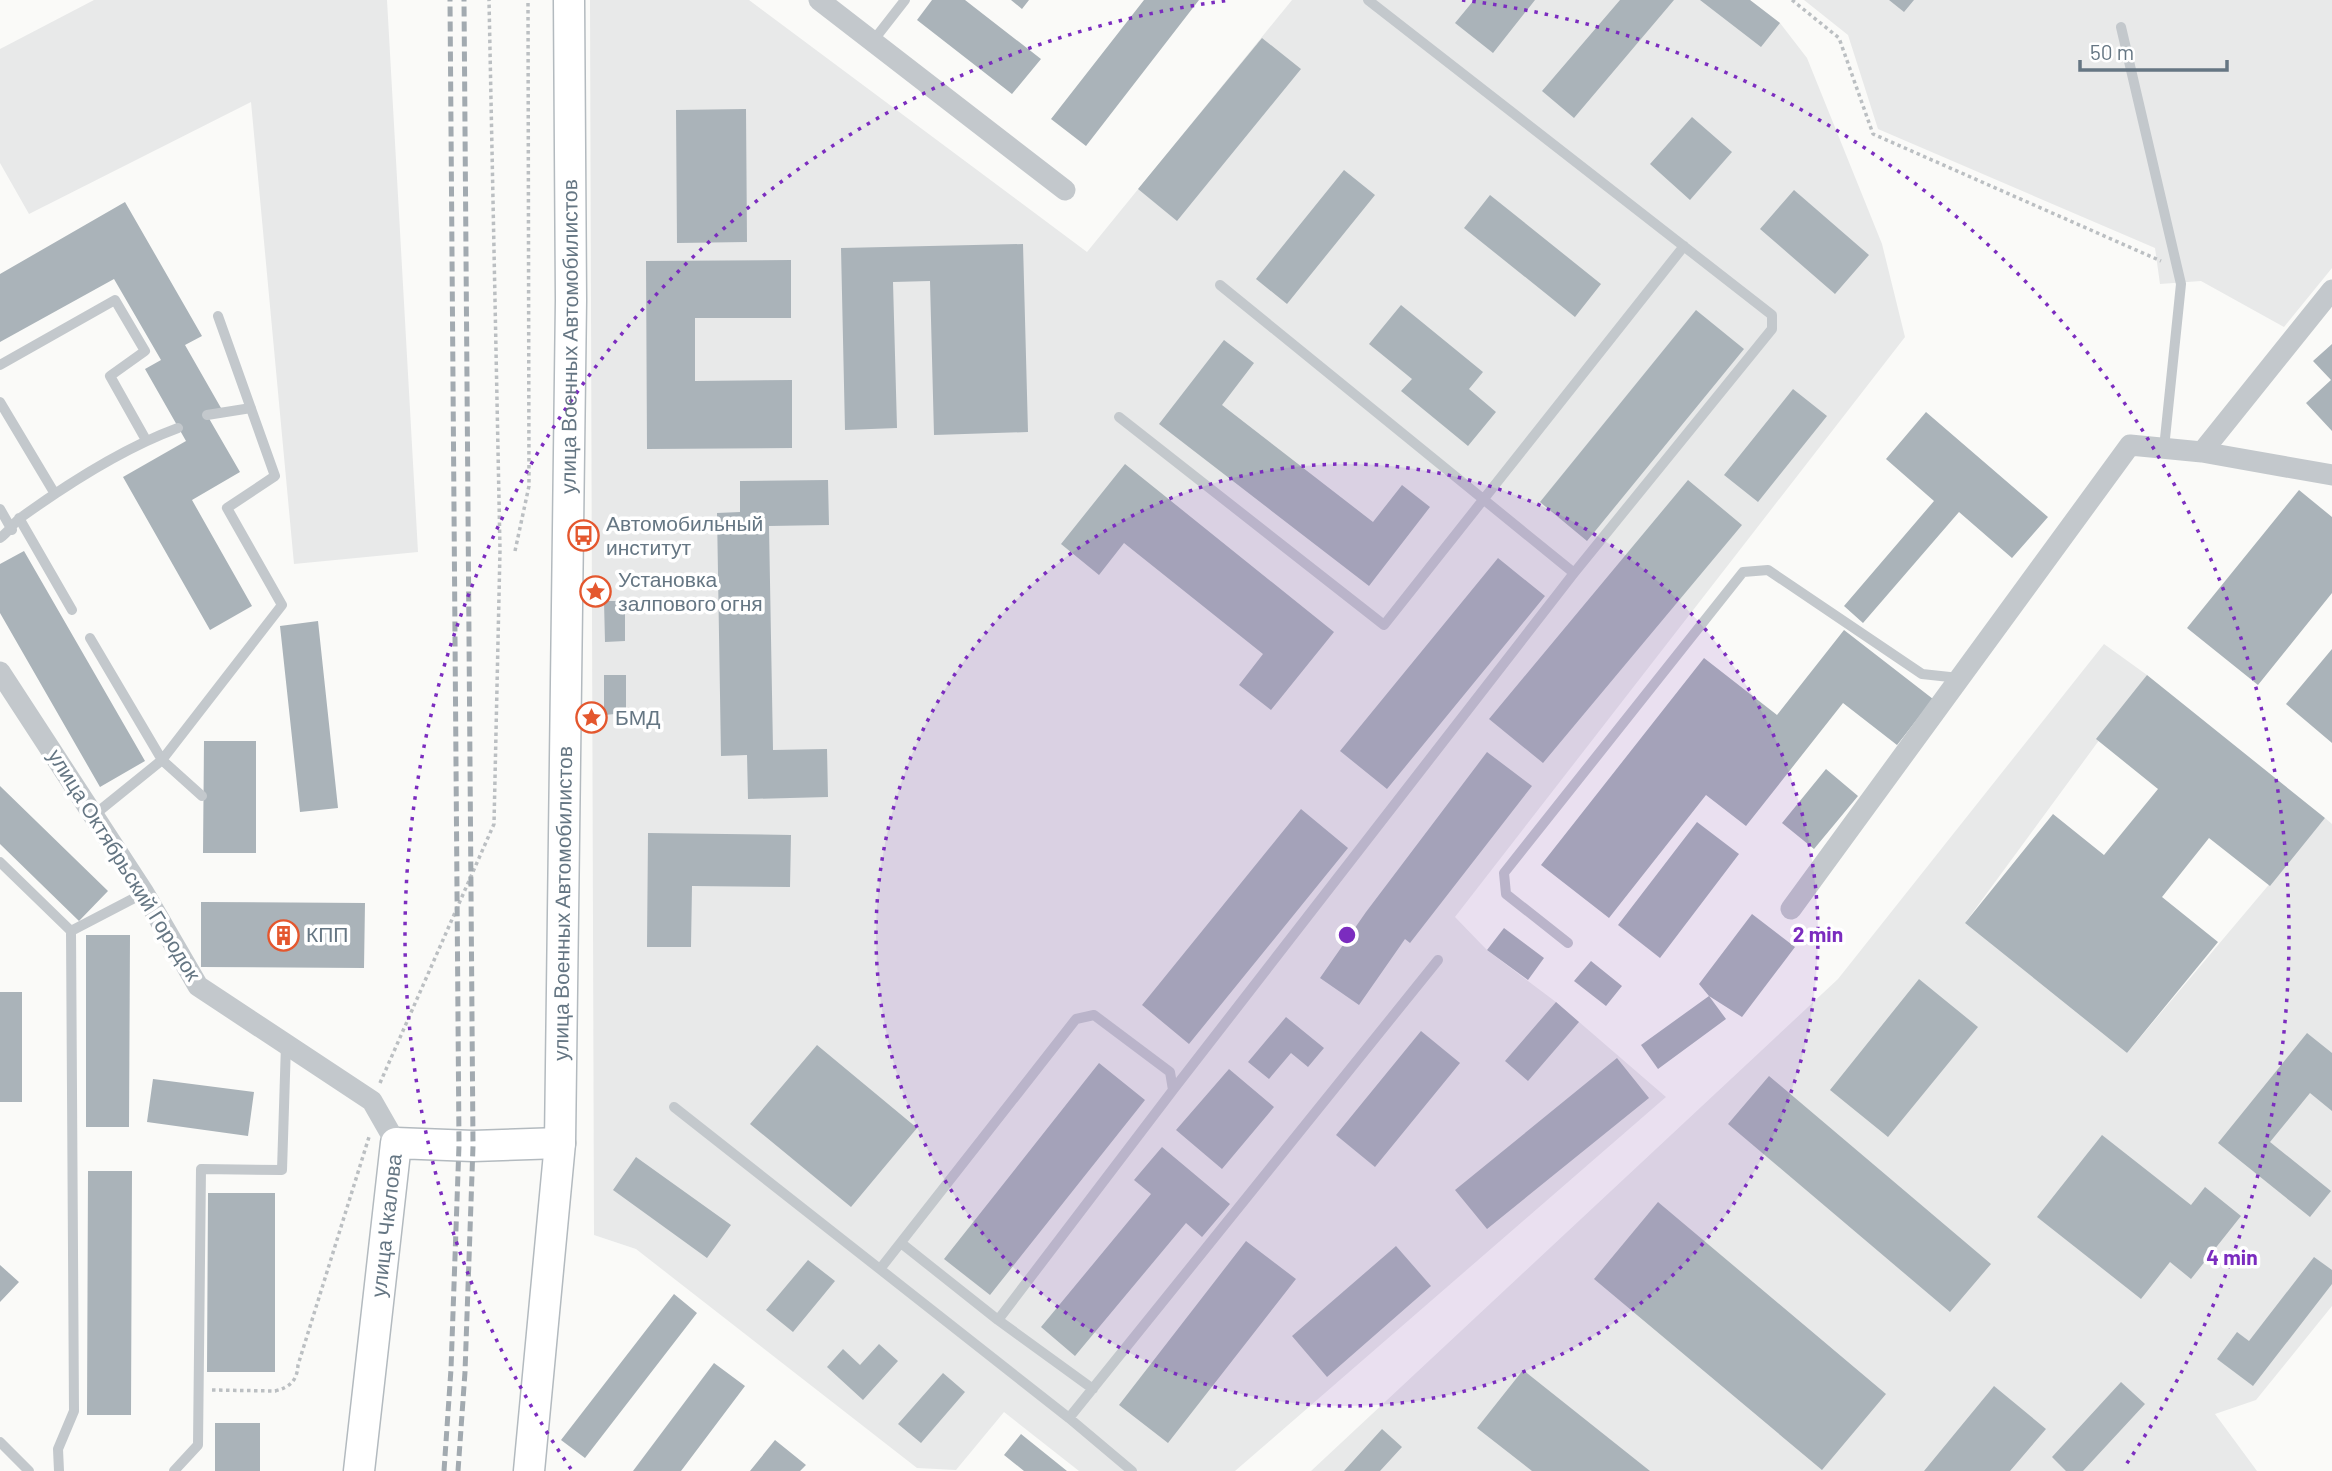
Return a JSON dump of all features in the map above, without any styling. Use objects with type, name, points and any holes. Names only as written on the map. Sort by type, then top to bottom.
[{"type":"street","name":"улица Военных Автомобилистов","points":[[529,1471],[560,1143],[570,300],[569,0]]},
{"type":"street","points":[[819,0],[1065,190]]},
{"type":"street","points":[[2202,452],[2332,290]]},
{"type":"street","points":[[1791,909],[2130,445],[2202,452],[2332,475]]},
{"type":"street","name":"улица Октябрьский Городок","points":[[0,672],[144,893],[198,986],[372,1101],[392,1136]]},
{"type":"street","name":"улица Чкалова","points":[[359,1471],[392,1136],[473,1146],[560,1143]]},
{"type":"lane","points":[[873,41],[905,0]]},
{"type":"lane","points":[[998,1320],[1574,573],[1772,329],[1772,315],[1368,0]]},
{"type":"lane","points":[[2121,27],[2181,284],[2164,449]]},
{"type":"lane","points":[[1119,417],[1384,625],[1684,246]]},
{"type":"lane","points":[[1220,285],[1574,573]]},
{"type":"lane","points":[[0,365],[115,300],[145,351],[110,376],[145,440]]},
{"type":"lane","points":[[94,815],[162,760],[282,606],[227,508],[275,476],[218,316]]},
{"type":"lane","points":[[0,402],[55,494]]},
{"type":"lane","points":[[207,415],[251,408]]},
{"type":"lane","points":[[0,538],[12,530],[19,518],[55,494],[145,440],[178,428]]},
{"type":"lane","points":[[0,509],[12,530]]},
{"type":"lane","points":[[19,518],[72,610]]},
{"type":"lane","points":[[1568,943],[1506,894],[1504,873],[1744,572],[1768,570],[1922,674],[1960,678]]},
{"type":"lane","points":[[90,638],[162,760],[202,796]]},
{"type":"lane","points":[[0,862],[71,931],[74,1411],[58,1449],[59,1471]]},
{"type":"lane","points":[[71,931],[144,893]]},
{"type":"lane","points":[[1069,1419],[1438,960]]},
{"type":"lane","points":[[880,1269],[1076,1019],[1094,1015],[1170,1072],[1173,1090]]},
{"type":"lane","points":[[174,1471],[198,1445],[201,1169],[282,1170],[286,1043]]},
{"type":"lane","points":[[674,1107],[1132,1471]]},
{"type":"lane","points":[[901,1243],[998,1320],[1093,1389]]},
{"type":"lane","points":[[0,1442],[29,1471]]},
{"type":"path","points":[[372,1101],[494,824],[500,550],[489,0]]},
{"type":"path","points":[[515,551],[529,486],[528,0]]},
{"type":"path","points":[[1792,0],[1839,38],[1873,134],[2164,263]]},
{"type":"path","points":[[199,1390],[275,1391],[285,1388],[295,1379],[367,1138],[392,1136]]},
{"type":"shaded area","points":[[94,0],[387,0],[418,552],[294,564],[251,102],[29,214],[0,163],[0,49]]},
{"type":"shaded area","points":[[590,0],[749,0],[1087,252],[1292,0],[1750,0],[1780,23],[1807,58],[1882,244],[1905,337],[1455,917],[1487,950],[1556,1002],[1666,1097],[1235,1471],[1079,1471],[1004,1412],[956,1470],[917,1468],[636,1249],[594,1235]]},
{"type":"shaded area","points":[[1804,0],[2332,0],[2332,268],[2284,327],[2201,281],[2160,284],[2155,248],[1878,129],[1848,35]]},
{"type":"shaded area","points":[[2104,644],[2147,675],[1965,923],[2127,1053],[2325,818],[2332,824],[2332,1306],[2256,1400],[2215,1414],[2257,1471],[1311,1471],[1838,979]]},
{"type":"building","points":[[932,0],[965,0],[1041,59],[1012,94],[917,20]]},
{"type":"building","points":[[1011,0],[1029,0],[1022,9]]},
{"type":"building","points":[[1144,0],[1199,0],[1086,146],[1051,119]]},
{"type":"building","points":[[1474,0],[1535,0],[1493,53],[1455,23]]},
{"type":"building","points":[[1620,0],[1674,0],[1574,118],[1542,91]]},
{"type":"building","points":[[1700,0],[1750,0],[1780,23],[1761,47]]},
{"type":"building","points":[[1889,0],[1914,0],[1904,12]]},
{"type":"building","points":[[1262,38],[1301,69],[1177,221],[1138,189]]},
{"type":"building","points":[[746,109],[747,242],[677,243],[676,110]]},
{"type":"building","points":[[1692,117],[1732,152],[1690,200],[1650,164]]},
{"type":"building","points":[[1344,170],[1375,195],[1287,304],[1256,279]]},
{"type":"building","points":[[1794,190],[1869,255],[1835,294],[1760,229]]},
{"type":"building","points":[[1490,195],[1601,284],[1575,317],[1464,228]]},
{"type":"building","points":[[125,202],[202,336],[185,345],[221,408],[207,415],[240,472],[192,500],[252,606],[210,630],[123,477],[186,441],[145,369],[161,360],[114,279],[0,342],[0,274]]},
{"type":"building","points":[[1023,244],[1028,432],[934,435],[930,281],[893,282],[897,428],[845,430],[841,248]]},
{"type":"building","points":[[791,260],[791,318],[695,318],[695,381],[792,380],[792,448],[647,449],[646,261]]},
{"type":"building","points":[[1401,305],[1483,372],[1469,389],[1496,412],[1468,446],[1401,391],[1412,379],[1369,344]]},
{"type":"building","points":[[1696,310],[1744,349],[1587,541],[1540,502]]},
{"type":"building","points":[[1224,340],[1254,363],[1222,405],[1373,522],[1402,485],[1430,507],[1369,586],[1159,424]]},
{"type":"building","points":[[2332,344],[2332,431],[2306,403],[2331,380],[2313,361]]},
{"type":"building","points":[[1793,389],[1827,416],[1758,502],[1724,475]]},
{"type":"building","points":[[1926,412],[2048,517],[2012,558],[1959,512],[1863,623],[1844,606],[1934,501],[1886,459]]},
{"type":"building","points":[[1125,464],[1334,632],[1271,710],[1239,685],[1263,654],[1124,543],[1099,575],[1061,544]]},
{"type":"building","points":[[828,480],[829,525],[769,526],[773,750],[827,749],[828,797],[748,799],[747,755],[721,756],[717,513],[740,512],[740,481]]},
{"type":"building","points":[[1688,480],[1742,525],[1543,763],[1489,719]]},
{"type":"building","points":[[2299,490],[2332,517],[2332,593],[2258,685],[2187,628]]},
{"type":"building","points":[[24,551],[145,761],[100,787],[0,613],[0,564]]},
{"type":"building","points":[[1498,558],[1545,596],[1387,789],[1340,751]]},
{"type":"building","points":[[604,601],[625,601],[625,641],[605,642]]},
{"type":"building","points":[[318,621],[338,808],[300,812],[280,626]]},
{"type":"building","points":[[1844,630],[1933,699],[1897,745],[1843,703],[1746,826],[1706,795],[1609,918],[1541,865],[1704,658],[1777,715]]},
{"type":"building","points":[[2332,649],[2332,743],[2286,704]]},
{"type":"building","points":[[604,675],[626,675],[626,713],[604,715]]},
{"type":"building","points":[[2147,675],[2325,818],[2270,886],[2209,838],[2162,897],[2218,942],[2127,1053],[1965,923],[2053,814],[2104,855],[2158,789],[2096,739]]},
{"type":"building","points":[[204,741],[256,741],[256,853],[203,853]]},
{"type":"building","points":[[1487,752],[1532,786],[1410,943],[1405,939],[1359,1005],[1320,978],[1366,912]]},
{"type":"building","points":[[1826,769],[1858,796],[1814,849],[1782,823]]},
{"type":"building","points":[[0,786],[108,891],[79,921],[0,844]]},
{"type":"building","points":[[1301,809],[1348,848],[1189,1044],[1142,1005]]},
{"type":"building","points":[[1697,822],[1739,854],[1660,958],[1618,925]]},
{"type":"building","points":[[648,833],[791,835],[790,887],[692,886],[691,947],[647,947]]},
{"type":"building","name":"КПП","points":[[201,902],[365,903],[364,968],[201,967]]},
{"type":"building","points":[[1752,914],[1795,947],[1742,1017],[1709,996],[1699,984]]},
{"type":"building","points":[[1504,928],[1544,958],[1528,980],[1487,950]]},
{"type":"building","points":[[86,935],[130,935],[129,1127],[86,1127]]},
{"type":"building","points":[[1591,961],[1622,986],[1606,1006],[1574,981]]},
{"type":"building","points":[[1919,979],[1978,1027],[1888,1137],[1830,1090]]},
{"type":"building","points":[[0,992],[22,992],[22,1102],[0,1102]]},
{"type":"building","points":[[1709,996],[1726,1019],[1658,1069],[1641,1045]]},
{"type":"building","points":[[1556,1002],[1579,1022],[1528,1081],[1505,1061]]},
{"type":"building","points":[[1286,1017],[1324,1048],[1308,1067],[1291,1053],[1269,1079],[1248,1062]]},
{"type":"building","points":[[1421,1031],[1460,1063],[1375,1167],[1336,1135]]},
{"type":"building","points":[[2307,1033],[2332,1053],[2332,1111],[2310,1093],[2270,1142],[2331,1191],[2310,1217],[2218,1143]]},
{"type":"building","points":[[817,1045],[917,1128],[851,1207],[750,1124]]},
{"type":"building","points":[[1617,1058],[1649,1098],[1487,1229],[1455,1190]]},
{"type":"building","points":[[1099,1063],[1145,1100],[990,1295],[944,1259]]},
{"type":"building","points":[[1229,1069],[1274,1107],[1222,1169],[1176,1130]]},
{"type":"building","points":[[1769,1076],[1991,1264],[1950,1312],[1728,1124]]},
{"type":"building","points":[[153,1079],[254,1092],[248,1136],[147,1122]]},
{"type":"building","points":[[2102,1135],[2191,1205],[2205,1187],[2241,1216],[2191,1279],[2170,1262],[2141,1299],[2037,1217]]},
{"type":"building","points":[[1162,1147],[1230,1204],[1202,1237],[1186,1223],[1075,1356],[1041,1327],[1151,1194],[1134,1180]]},
{"type":"building","points":[[636,1157],[731,1225],[707,1258],[613,1190]]},
{"type":"building","points":[[88,1171],[132,1171],[131,1415],[87,1415]]},
{"type":"building","points":[[208,1193],[275,1193],[275,1372],[207,1372]]},
{"type":"building","points":[[1658,1202],[1886,1394],[1822,1470],[1594,1279]]},
{"type":"building","points":[[1246,1241],[1296,1279],[1168,1443],[1119,1405]]},
{"type":"building","points":[[1396,1246],[1431,1286],[1327,1377],[1292,1336]]},
{"type":"building","points":[[2314,1257],[2332,1270],[2332,1284],[2253,1386],[2217,1359],[2237,1332],[2249,1341]]},
{"type":"building","points":[[808,1260],[835,1281],[793,1332],[766,1310]]},
{"type":"building","points":[[0,1265],[19,1282],[0,1302]]},
{"type":"building","points":[[674,1294],[697,1313],[585,1458],[561,1440]]},
{"type":"building","points":[[879,1344],[898,1361],[863,1400],[827,1367],[843,1349],[860,1365]]},
{"type":"building","points":[[714,1363],[745,1386],[681,1471],[633,1471]]},
{"type":"building","points":[[1523,1370],[1650,1471],[1532,1471],[1477,1428]]},
{"type":"building","points":[[943,1373],[965,1392],[921,1443],[898,1424]]},
{"type":"building","points":[[2121,1382],[2145,1404],[2083,1471],[2066,1471],[2052,1457]]},
{"type":"building","points":[[1994,1386],[2046,1429],[2010,1471],[1924,1471]]},
{"type":"building","points":[[215,1423],[260,1423],[260,1471],[215,1471]]},
{"type":"building","points":[[1382,1429],[1402,1447],[1380,1471],[1344,1471]]},
{"type":"building","points":[[1021,1434],[1067,1471],[1024,1471],[1004,1455]]},
{"type":"building","points":[[775,1440],[806,1465],[800,1471],[750,1471]]},
{"type":"railway","points":[[444,1471],[451,1369],[459,1145],[450,0]]},
{"type":"railway","points":[[458,1471],[465,1372],[473,1146],[464,0]]},
{"type":"place","name":"Автомобильный институт","points":[[583,536]]},
{"type":"place","name":"Установка залпового огня","points":[[595,592]]},
{"type":"place","name":"БМД","points":[[592,718]]},
{"type":"place","name":"КПП","points":[[283,935]]}]
